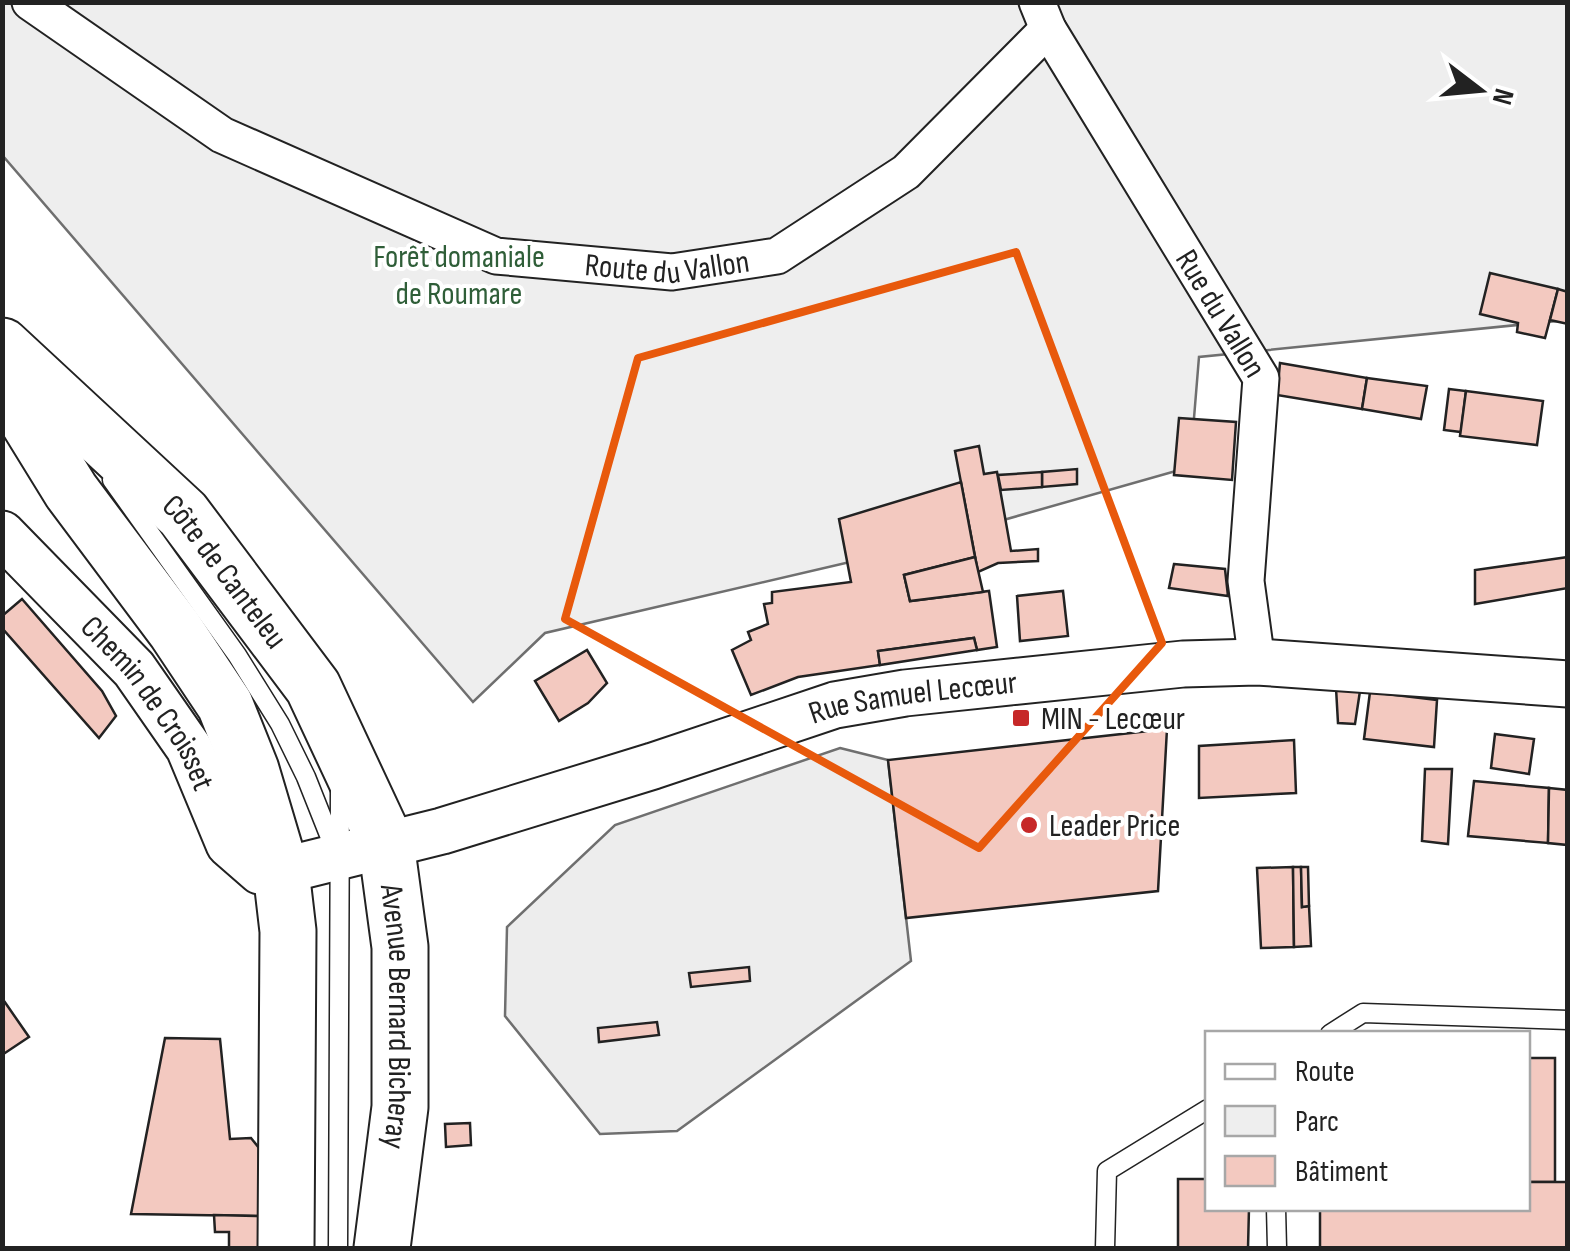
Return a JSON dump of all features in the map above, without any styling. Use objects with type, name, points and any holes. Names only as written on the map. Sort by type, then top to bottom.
[{"type":"main road","name":"Côte de Canteleu","points":[[2,346],[183,514],[313,687],[342,748],[362,850]]},
{"type":"main road","name":"Côte de Canteleu","points":[[2,380],[72,491],[175,630],[224,705],[251,770],[281,871]]},
{"type":"main road","name":"Avenue Bernard Bicheray","points":[[362,850],[400,947],[400,1088],[382,1248]]},
{"type":"main road","points":[[281,871],[288,945],[286,1248]]},
{"type":"street","name":"Route du Vallon","points":[[30,2],[222,135],[496,256],[672,272],[777,256],[906,172],[1043,16]]},
{"type":"street","name":"Rue du Vallon","points":[[1043,16],[1261,378],[1246,581],[1257,662]]},
{"type":"street","name":"Chemin de Croisset","points":[[2,534],[134,670],[190,748],[229,844],[260,871],[281,871]]},
{"type":"street","name":"Rue Samuel Lecœur","points":[[281,871],[442,830],[654,766],[835,705],[905,693],[1182,664],[1257,662],[1568,684]]},
{"type":"lane","points":[[2,356],[96,460],[237,654],[280,724],[306,777],[362,850],[338,1248]]},
{"type":"lane","points":[[1335,1031],[1363,1013],[1568,1020]]},
{"type":"lane","points":[[1106,1248],[1107,1171],[1205,1111]]},
{"type":"lane","points":[[1276,1211],[1277,1248]]},
{"type":"highlighted area","points":[[1016,252],[1162,643],[979,848],[565,619],[638,358]]},
{"type":"green space","name":"Forêt domaniale de Roumare","points":[[2,3],[1567,3],[1567,320],[1199,357],[1190,467],[880,555],[545,633],[473,702],[3,156]]},
{"type":"shaded area","points":[[840,748],[888,760],[911,961],[677,1131],[600,1134],[505,1016],[507,927],[615,825]]},
{"type":"building","points":[[1490,273],[1558,289],[1545,338],[1517,332],[1518,323],[1480,314]]},
{"type":"building","points":[[1558,289],[1568,292],[1568,324],[1550,320]]},
{"type":"building","points":[[1280,363],[1367,378],[1362,409],[1277,395]]},
{"type":"building","points":[[1367,378],[1427,386],[1421,419],[1362,409]]},
{"type":"building","points":[[1449,389],[1466,391],[1461,432],[1444,430]]},
{"type":"building","points":[[1466,391],[1543,401],[1537,445],[1460,436]]},
{"type":"building","points":[[1179,418],[1236,422],[1232,480],[1174,475]]},
{"type":"building","points":[[979,446],[984,474],[997,472],[1011,551],[1038,549],[1038,561],[998,563],[978,572],[955,451]]},
{"type":"building","points":[[1077,469],[1077,484],[1042,487],[1042,472]]},
{"type":"building","points":[[1042,472],[1042,487],[1001,490],[998,475]]},
{"type":"building","points":[[961,482],[975,557],[904,575],[910,601],[989,591],[997,647],[977,650],[974,638],[878,651],[880,665],[798,677],[751,695],[732,650],[751,640],[748,632],[768,624],[764,604],[772,603],[772,592],[851,582],[839,519]]},
{"type":"building","points":[[975,557],[983,592],[910,601],[904,575]]},
{"type":"building","points":[[1568,557],[1568,588],[1475,604],[1475,570]]},
{"type":"building","points":[[1174,564],[1225,569],[1228,596],[1169,588]]},
{"type":"building","points":[[1063,591],[1068,636],[1020,641],[1017,596]]},
{"type":"building","points":[[22,599],[102,691],[116,716],[99,738],[2,628],[2,616]]},
{"type":"building","points":[[974,638],[977,650],[880,665],[878,651]]},
{"type":"building","points":[[587,650],[607,683],[588,703],[559,721],[535,681]]},
{"type":"building","points":[[1336,688],[1360,691],[1355,724],[1338,723]]},
{"type":"building","points":[[1370,692],[1437,700],[1434,747],[1364,739]]},
{"type":"building","name":"Leader Price","points":[[1167,729],[1158,891],[906,918],[888,760]]},
{"type":"building","points":[[1495,734],[1534,739],[1529,774],[1491,768]]},
{"type":"building","points":[[1294,740],[1296,793],[1199,798],[1199,746]]},
{"type":"building","points":[[1425,769],[1452,769],[1448,844],[1422,841]]},
{"type":"building","points":[[1474,781],[1549,788],[1548,843],[1468,836]]},
{"type":"building","points":[[1549,788],[1568,790],[1568,845],[1548,843]]},
{"type":"building","points":[[1293,867],[1294,947],[1261,948],[1257,868]]},
{"type":"building","points":[[1293,867],[1301,867],[1302,907],[1309,906],[1311,946],[1294,947]]},
{"type":"building","points":[[1301,867],[1308,867],[1309,906],[1302,907]]},
{"type":"building","points":[[749,967],[750,981],[691,987],[689,973]]},
{"type":"building","points":[[2,998],[29,1037],[2,1055]]},
{"type":"building","points":[[657,1022],[659,1035],[599,1042],[598,1028]]},
{"type":"building","points":[[165,1038],[220,1039],[230,1139],[251,1138],[259,1148],[259,1216],[131,1214]]},
{"type":"building","points":[[1530,1058],[1555,1058],[1555,1182],[1530,1182]]},
{"type":"building","points":[[470,1123],[471,1145],[446,1147],[445,1124]]},
{"type":"building","points":[[1178,1179],[1205,1179],[1205,1211],[1249,1211],[1248,1248],[1178,1248]]},
{"type":"building","points":[[1530,1182],[1568,1182],[1568,1248],[1320,1248],[1320,1211],[1530,1211]]},
{"type":"building","points":[[214,1215],[259,1216],[259,1248],[229,1248],[229,1232],[215,1232]]},
{"type":"place","name":"MIN - Lecœur","points":[[1021,718]]},
{"type":"place","name":"Leader Price","points":[[1029,825]]}]
